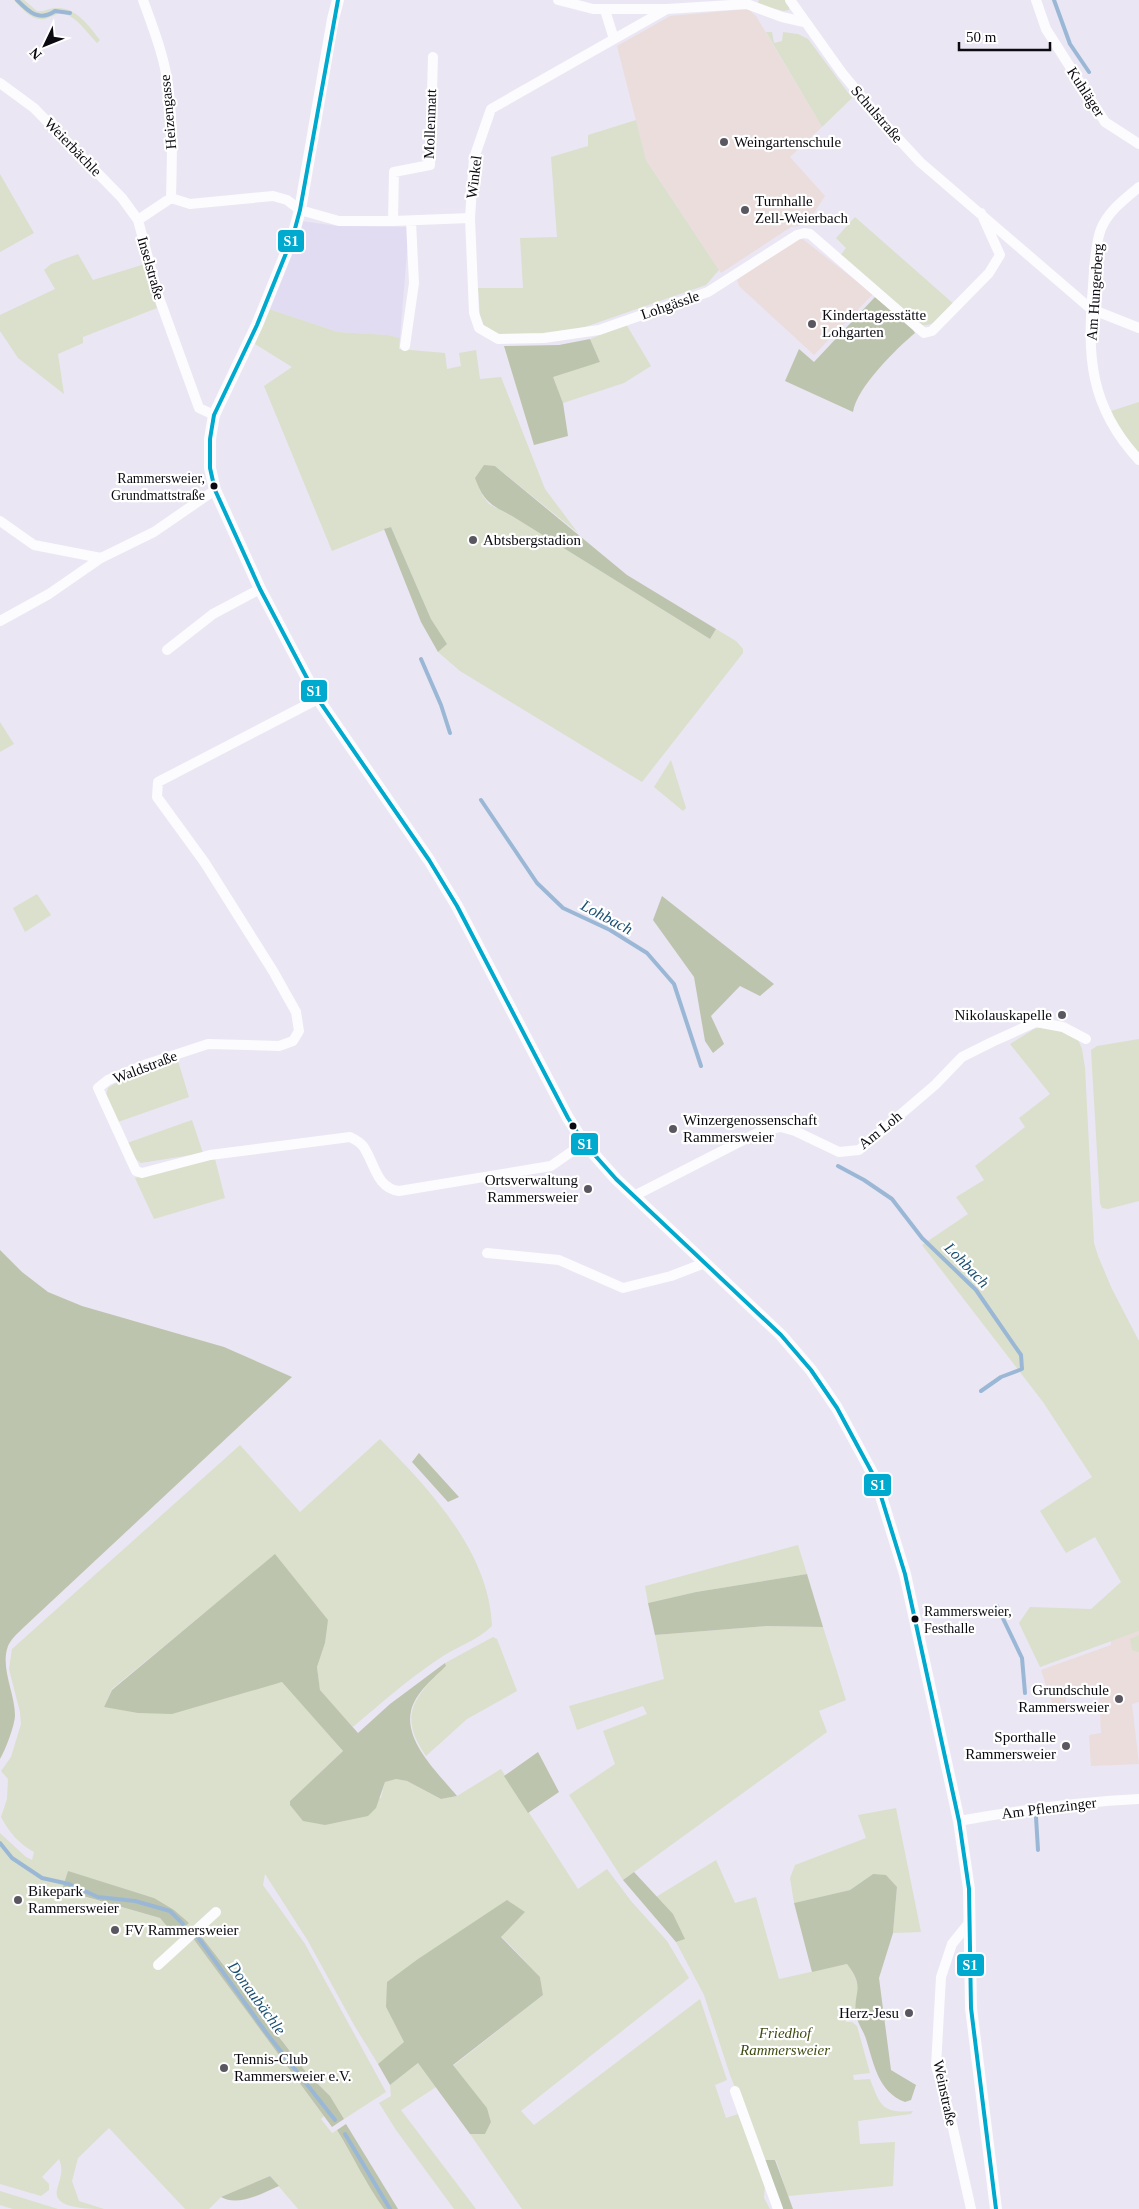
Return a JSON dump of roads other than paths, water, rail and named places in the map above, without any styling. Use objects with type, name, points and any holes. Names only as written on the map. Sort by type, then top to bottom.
[{"type":"street","name":"Heizengasse","points":[[143,0],[158,43],[169,92],[172,136],[171,198]]},
{"type":"street","points":[[338,0],[332,19],[300,210],[293,236],[257,325],[214,414],[210,439],[210,468],[215,490],[260,590],[318,699],[430,860],[457,906],[568,1118],[584,1143],[616,1179],[781,1335],[811,1370],[853,1436],[876,1480],[905,1574],[959,1820],[969,1890],[971,2008],[996,2209]]},
{"type":"street","name":"Winkel","points":[[558,0],[593,10],[667,9],[748,2],[782,17],[804,22]]},
{"type":"street","name":"Schulstraße","points":[[790,0],[804,22],[880,120],[920,162],[1091,309],[1139,328]]},
{"type":"street","name":"Kuhläger","points":[[1036,0],[1046,29],[1105,122],[1139,144]]},
{"type":"street","name":"Winkel","points":[[300,210],[339,221],[393,222],[470,218],[474,158],[491,108],[667,9]]},
{"type":"street","points":[[605,10],[614,39]]},
{"type":"street","name":"Mollenmatt","points":[[393,222],[394,172],[430,165],[433,57]]},
{"type":"street","name":"Weierbächle","points":[[0,83],[34,108],[122,198],[138,220]]},
{"type":"street","name":"Am Hungerberg","points":[[1139,187],[1112,211],[1101,229],[1091,309],[1091,351],[1096,386],[1110,422],[1123,443],[1139,460]]},
{"type":"street","points":[[171,198],[190,204],[273,196],[287,200],[300,210]]},
{"type":"street","name":"Inselstraße","points":[[171,198],[138,220],[158,295],[191,390],[199,408],[214,414]]},
{"type":"street","name":"Schulstraße","points":[[924,333],[932,331],[964,300],[989,274],[1000,255],[981,213]]},
{"type":"street","name":"Lohgässle","points":[[470,218],[474,314],[479,328],[498,339],[544,338],[599,330],[681,302],[708,292],[796,235],[804,233],[810,234],[924,333]]},
{"type":"street","points":[[405,346],[414,282],[411,221]]},
{"type":"street","points":[[0,621],[49,594],[101,558],[154,532],[215,490]]},
{"type":"street","points":[[0,521],[34,545],[101,558]]},
{"type":"street","points":[[167,650],[213,614],[260,590]]},
{"type":"street","name":"Waldstraße","points":[[318,699],[158,782],[157,797],[204,863],[273,972],[296,1012],[299,1030],[293,1041],[280,1046],[208,1044],[147,1064],[108,1080],[98,1088],[136,1171],[142,1173],[210,1155],[350,1137],[362,1144],[380,1180],[389,1190],[399,1191],[551,1166],[584,1143]]},
{"type":"street","name":"Am Loh","points":[[634,1196],[763,1130],[772,1128],[781,1127],[795,1131],[839,1152],[859,1150],[935,1085],[962,1057],[1036,1022],[1063,1027],[1086,1039]]},
{"type":"street","points":[[487,1253],[559,1260],[623,1288],[670,1276],[705,1263]]},
{"type":"street","name":"Am Pflenzinger","points":[[959,1820],[1025,1809],[1092,1802],[1139,1800]]},
{"type":"street","points":[[158,1965],[216,1912]]},
{"type":"street","name":"Weinstraße","points":[[969,1923],[952,1944],[941,1977],[936,2066],[950,2115],[971,2209]]},
{"type":"street","points":[[735,2091],[778,2209]]},
{"type":"waterway","points":[[17,0],[30,12],[39,16],[55,11],[70,13]]},
{"type":"waterway","points":[[1054,0],[1070,44],[1089,72]]},
{"type":"waterway","name":"Lohbach","points":[[421,659],[441,705],[450,733]]},
{"type":"waterway","name":"Lohbach","points":[[481,800],[537,883],[563,908],[610,930],[647,953],[674,984],[701,1066]]},
{"type":"waterway","name":"Lohbach","points":[[838,1166],[864,1180],[892,1199],[922,1238],[976,1290],[1021,1355],[1022,1369],[1001,1377],[981,1391]]},
{"type":"waterway","name":"Lohbach","points":[[997,1606],[1022,1658],[1025,1693]]},
{"type":"waterway","name":"Lohbach","points":[[1036,1817],[1038,1850]]},
{"type":"waterway","name":"Donaubächle","points":[[0,1843],[12,1858],[42,1878],[69,1884],[98,1897],[135,1901],[170,1911],[183,1924]]},
{"type":"waterway","name":"Donaubächle","points":[[197,1936],[268,2035],[335,2120]]},
{"type":"waterway","name":"Donaubächle","points":[[345,2134],[390,2209]]},
{"type":"place","name":"Weingartenschule","points":[[724,142]]},
{"type":"place","name":"Turnhalle Zell-Weierbach","points":[[745,210]]},
{"type":"place","name":"Kindertagesstätte Lohgarten","points":[[812,324]]},
{"type":"place","name":"Rammersweier, Grundmattstraße","points":[[214,486]]},
{"type":"place","name":"Abtsbergstadion","points":[[473,540]]},
{"type":"place","name":"Nikolauskapelle","points":[[1062,1015]]},
{"type":"place","name":"Winzergenossenschaft Rammersweier","points":[[673,1129]]},
{"type":"place","name":"Ortsverwaltung Rammersweier","points":[[588,1189]]},
{"type":"place","name":"Rammersweier, Festhalle","points":[[915,1619]]},
{"type":"place","name":"Grundschule Rammersweier","points":[[1119,1699]]},
{"type":"place","name":"Sporthalle Rammersweier","points":[[1066,1746]]},
{"type":"place","name":"Bikepark Rammersweier","points":[[18,1900]]},
{"type":"place","name":"FV Rammersweier","points":[[115,1930]]},
{"type":"place","name":"Herz-Jesu","points":[[909,2013]]},
{"type":"place","name":"Tennis-Club Rammersweier e.V.","points":[[224,2068]]},
{"type":"park label","name":"Friedhof Rammersweier","points":[[785,2042]]}]
